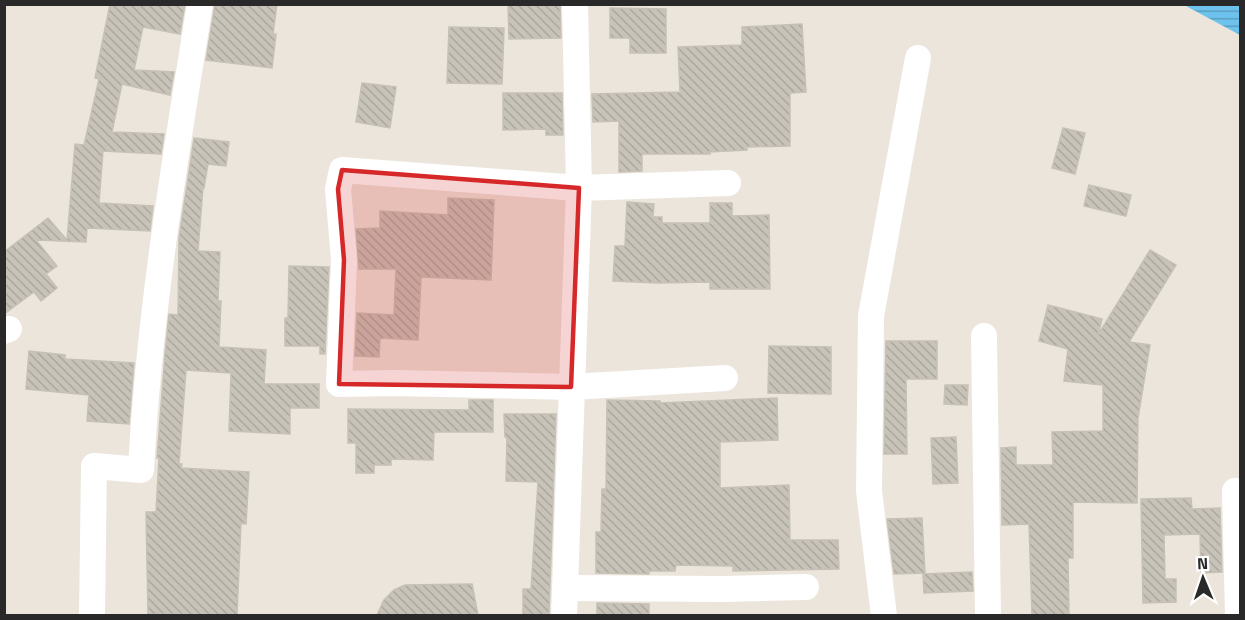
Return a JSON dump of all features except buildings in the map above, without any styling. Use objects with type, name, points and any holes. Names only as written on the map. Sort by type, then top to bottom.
[{"type":"street","points":[[92,615],[94,466],[141,470],[145,394],[169,197],[200,4]]},
{"type":"street","points":[[564,615],[579,188],[575,4]]},
{"type":"street","points":[[884,615],[868,491],[871,316],[918,58]]},
{"type":"street","points":[[725,378],[572,387],[339,384],[344,260],[338,189],[342,170],[579,188],[728,183]]},
{"type":"street","points":[[984,336],[988,615]]},
{"type":"street","points":[[1235,491],[1238,615]]},
{"type":"street","points":[[565,588],[806,587]]},
{"type":"highlighted area","points":[[342,170],[579,188],[571,387],[339,384],[344,260],[338,189]]},
{"type":"water","points":[[1184,5],[1240,5],[1240,35]]}]
